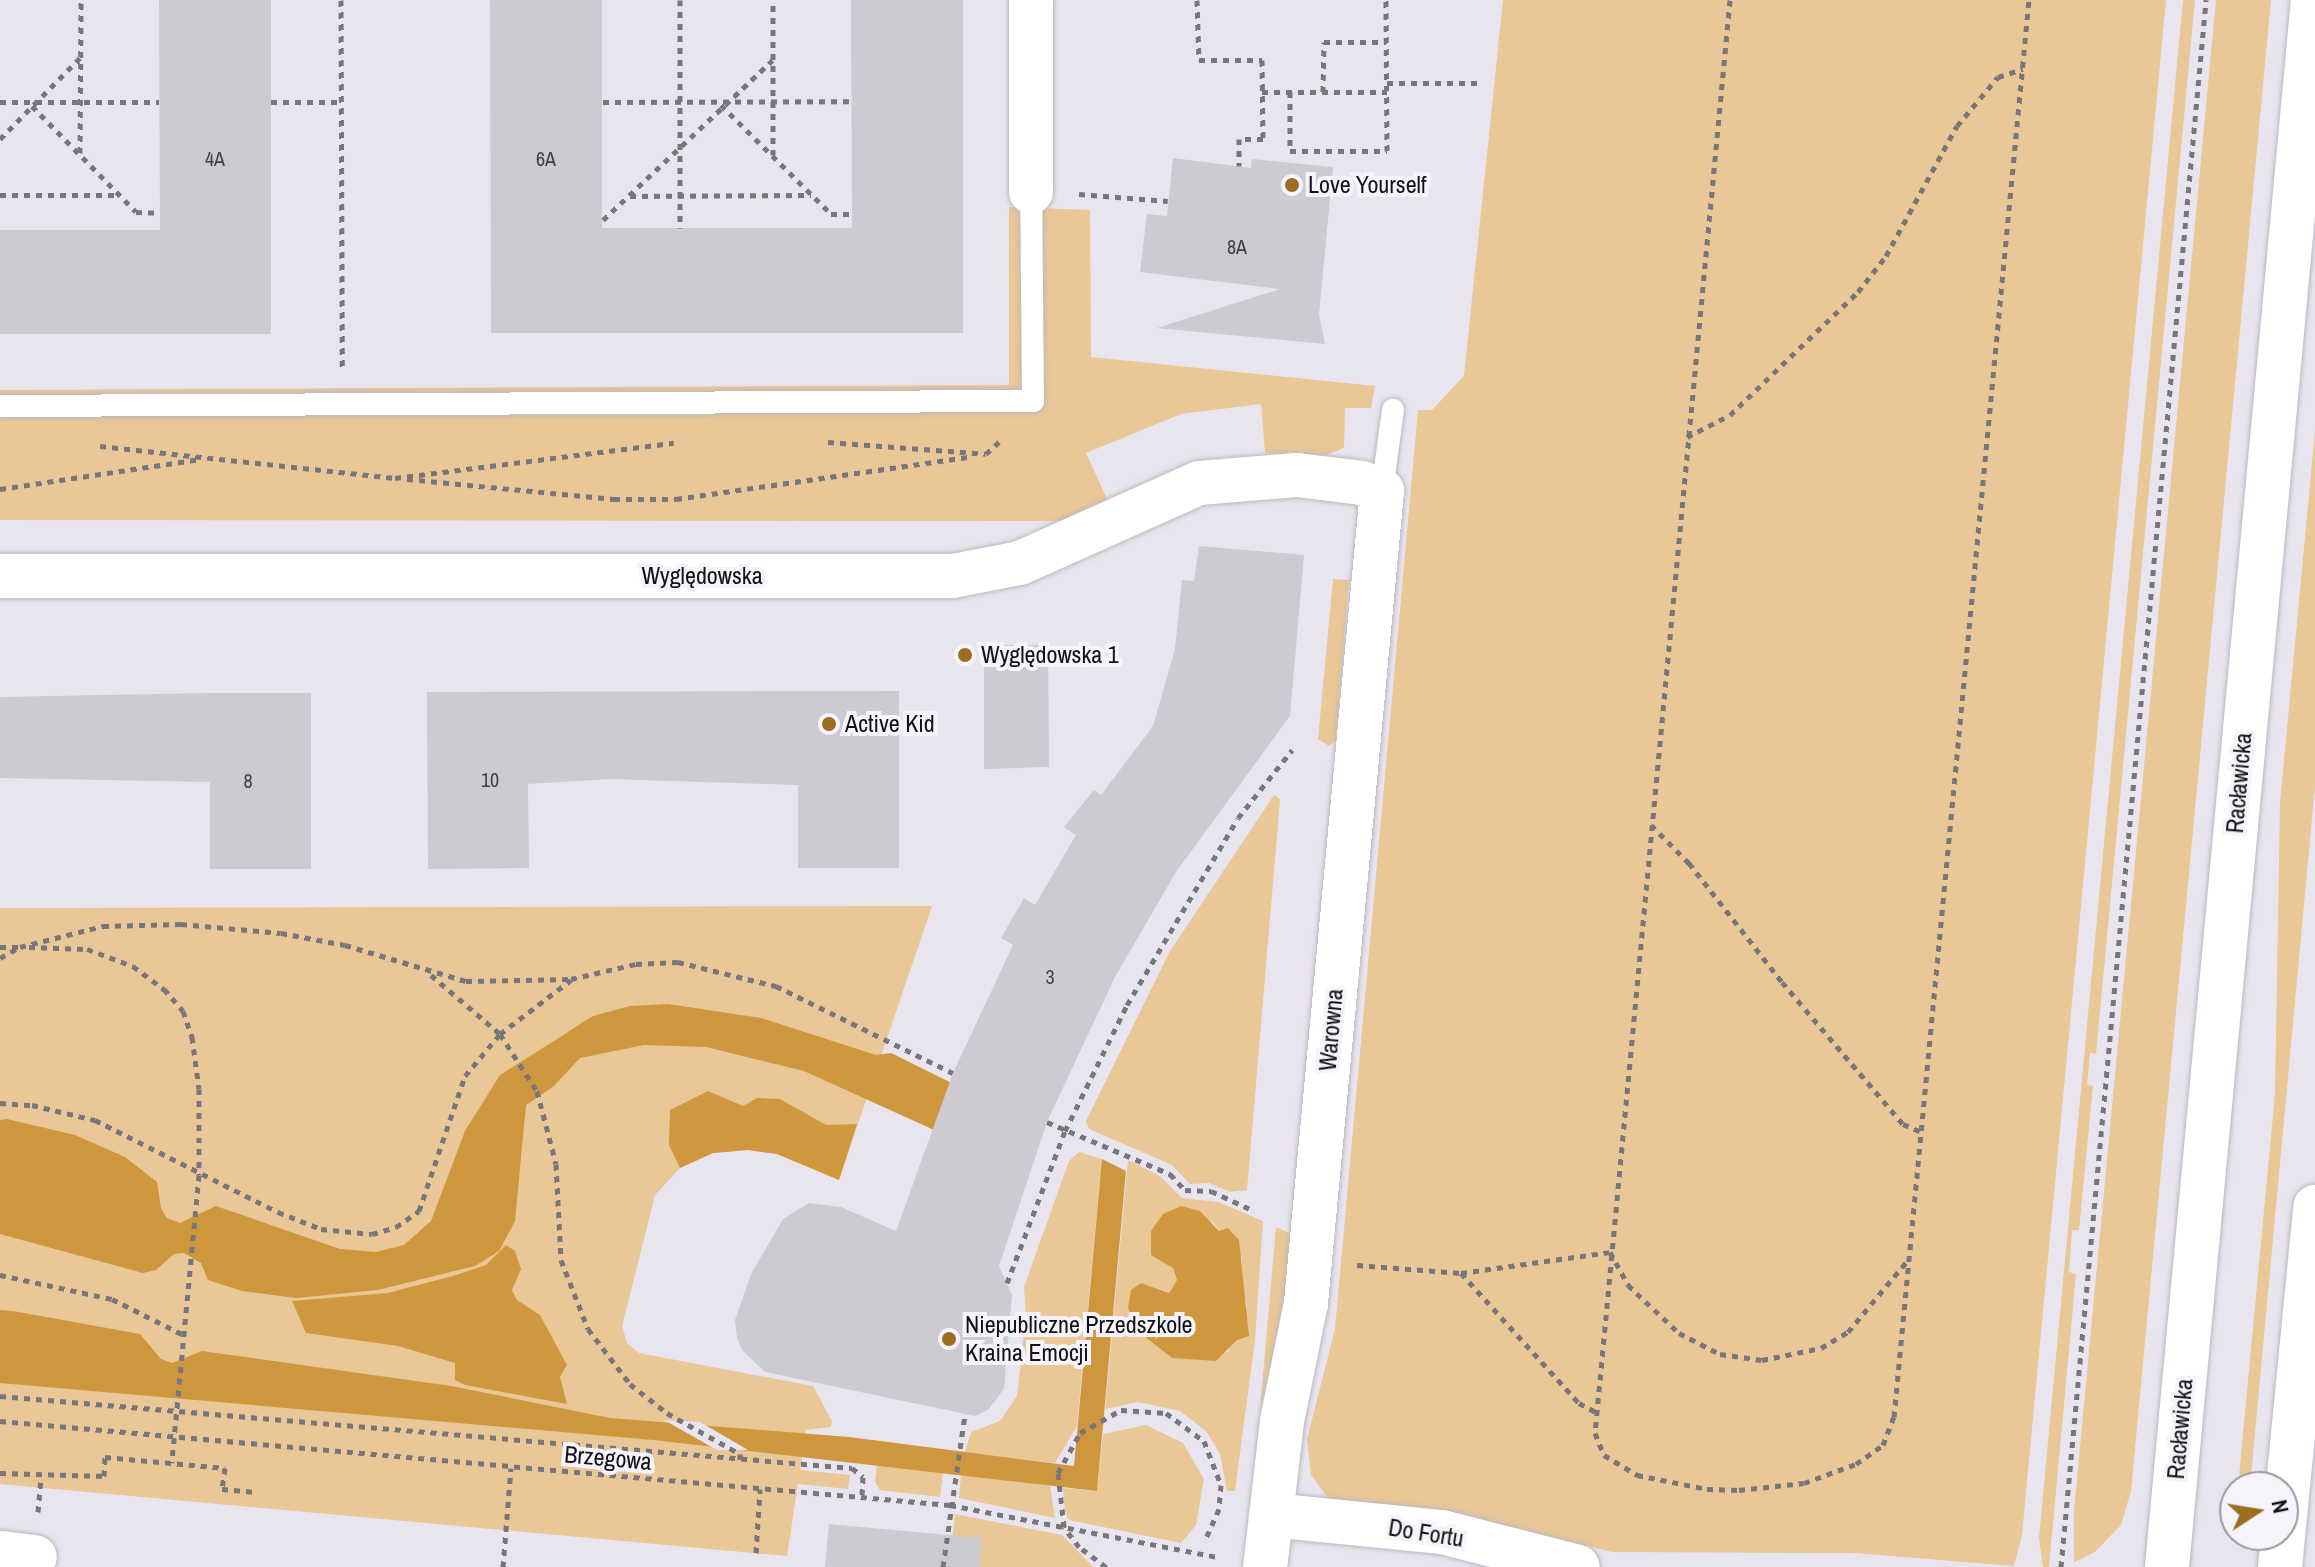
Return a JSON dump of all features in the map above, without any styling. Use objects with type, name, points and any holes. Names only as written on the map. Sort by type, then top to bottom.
[{"type":"street","points":[[1031,0],[1047,192]]},
{"type":"street","name":"Racławicka","points":[[2167,1567],[2313,0]]},
{"type":"street","name":"Wyględowska","points":[[0,576],[953,576],[1020,563],[1199,483],[1297,475],[1362,483],[1382,491]]},
{"type":"street","name":"Warowna","points":[[1273,1550],[1282,1421],[1306,1303],[1382,491]]},
{"type":"street","points":[[2280,1567],[2315,1207]]},
{"type":"street","name":"Do Fortu","points":[[1273,1550],[1442,1532],[1578,1567]]},
{"type":"street","name":"Do Fortu","points":[[1273,1550],[1535,1567]]},
{"type":"lane","points":[[0,406],[1033,401],[1047,192]]},
{"type":"lane","points":[[1382,491],[1393,410]]},
{"type":"path","points":[[80,154],[81,0]]},
{"type":"path","points":[[341,0],[342,381]]},
{"type":"path","points":[[680,0],[680,228]]},
{"type":"path","points":[[773,0],[773,156]]},
{"type":"path","points":[[1197,0],[1199,60],[1262,60],[1263,139],[1239,139],[1239,166]]},
{"type":"path","points":[[1290,92],[1290,151],[1387,151],[1386,0]]},
{"type":"path","points":[[1730,0],[1595,1433],[1604,1455],[1637,1475],[1668,1483],[1766,1489],[1804,1483],[1856,1464],[1883,1445],[1890,1432],[1922,1132],[2029,0]]},
{"type":"path","points":[[2061,1567],[2206,0]]},
{"type":"path","points":[[1323,92],[1324,42],[1386,42]]},
{"type":"path","points":[[0,139],[81,57]]},
{"type":"path","points":[[603,220],[773,60]]},
{"type":"path","points":[[1687,437],[1730,415],[1858,292],[1886,256],[1957,126],[1998,77],[2023,69]]},
{"type":"path","points":[[1387,83],[1483,83]]},
{"type":"path","points":[[1262,92],[1387,92]]},
{"type":"path","points":[[718,101],[831,214],[852,214]]},
{"type":"path","points":[[603,102],[852,101]]},
{"type":"path","points":[[0,102],[159,102]]},
{"type":"path","points":[[271,102],[341,102]]},
{"type":"path","points":[[34,104],[136,212],[160,213]]},
{"type":"path","points":[[1047,192],[1168,201]]},
{"type":"path","points":[[0,195],[118,195]]},
{"type":"path","points":[[629,196],[811,195]]},
{"type":"path","points":[[90,444],[573,496],[663,499],[986,454],[1003,438],[1003,428]]},
{"type":"path","points":[[395,478],[686,441]]},
{"type":"path","points":[[819,442],[986,454]]},
{"type":"path","points":[[0,489],[210,458]]},
{"type":"path","points":[[1007,1283],[1065,1131],[1187,898],[1238,818],[1292,750]]},
{"type":"path","points":[[1651,825],[1681,853],[1903,1124],[1922,1132]]},
{"type":"path","points":[[0,958],[20,947],[103,926],[181,924],[345,945],[431,974],[494,982],[571,979],[636,964],[678,962],[728,971],[776,986],[953,1073]]},
{"type":"path","points":[[0,947],[87,949],[133,966],[164,989],[183,1011],[199,1089],[199,1175],[194,1201],[172,1463]]},
{"type":"path","points":[[431,974],[500,1034],[517,1056],[542,1102],[556,1164],[561,1260],[574,1304],[616,1369],[667,1413],[740,1457]]},
{"type":"path","points":[[0,1103],[32,1105],[95,1120],[199,1175],[321,1229],[372,1234],[396,1227],[419,1211],[456,1093],[500,1034],[571,979]]},
{"type":"path","points":[[1047,1122],[1170,1174],[1185,1190],[1211,1191],[1250,1209]]},
{"type":"path","points":[[1610,1252],[1628,1285],[1679,1333],[1720,1354],[1762,1360],[1813,1351],[1848,1332],[1908,1259]]},
{"type":"path","points":[[1356,1265],[1461,1273],[1610,1252]]},
{"type":"path","points":[[1461,1273],[1579,1403],[1596,1412]]},
{"type":"path","points":[[0,1275],[112,1299],[183,1336]]},
{"type":"path","points":[[0,1396],[177,1407],[852,1468],[863,1477],[862,1498]]},
{"type":"path","points":[[1103,1567],[1064,1527],[1059,1509],[1058,1473],[1067,1451],[1089,1425],[1121,1410],[1166,1413],[1204,1441],[1221,1485],[1219,1509],[1204,1542]]},
{"type":"path","points":[[943,1567],[952,1478],[965,1414]]},
{"type":"path","name":"Brzegowa","points":[[0,1421],[950,1505],[1210,1555]]},
{"type":"path","points":[[0,1473],[41,1477],[67,1473],[104,1476],[105,1457],[225,1468],[222,1489],[256,1492]]},
{"type":"path","points":[[503,1567],[511,1468]]},
{"type":"path","points":[[40,1488],[41,1477]]},
{"type":"path","points":[[756,1553],[760,1489]]},
{"type":"shaded area","points":[[1503,0],[2166,0],[2022,1535],[2014,1566],[1854,1553],[1612,1552],[1458,1513],[1331,1502],[1311,1475],[1307,1439],[1335,1329],[1418,410],[1432,410],[1464,376]]},
{"type":"shaded area","points":[[2183,0],[2195,0],[2096,1054],[2090,1053],[2087,1085],[2093,1086],[2079,1230],[2072,1230],[2069,1272],[2076,1274],[2049,1567],[2043,1567],[2039,1538]]},
{"type":"shaded area","points":[[2216,0],[2271,0],[2131,1491],[2121,1525],[2095,1552],[2074,1562],[2074,1511]]},
{"type":"shaded area","points":[[1009,207],[1090,210],[1091,357],[1375,386],[1371,408],[1345,408],[1344,448],[1326,455],[1265,453],[1261,404],[1181,414],[1086,453],[1108,501],[1061,521],[0,520],[0,390],[1009,385]]},
{"type":"shaded area","points":[[2315,431],[2315,786],[2251,1471],[2240,1471],[2275,1094],[2280,803]]},
{"type":"shaded area","points":[[1333,579],[1349,580],[1336,740],[1329,746],[1318,739]]},
{"type":"shaded area","points":[[1274,795],[1280,799],[1247,1190],[1230,1192],[1209,1183],[1190,1184],[1172,1165],[1089,1129],[1086,1121],[1170,951]]},
{"type":"shaded area","points":[[932,906],[839,1180],[777,1154],[748,1150],[713,1153],[680,1168],[655,1195],[622,1326],[627,1343],[639,1353],[813,1386],[832,1421],[831,1427],[806,1430],[800,1470],[850,1475],[848,1489],[798,1484],[787,1556],[0,1484],[0,908]]},
{"type":"shaded area","points":[[668,1004],[761,1018],[876,1055],[891,1053],[1039,1126],[1020,1169],[804,1071],[706,1047],[644,1045],[580,1058],[554,1086],[526,1105],[515,1221],[499,1251],[475,1266],[378,1290],[296,1298],[242,1291],[208,1280],[201,1263],[184,1253],[174,1254],[156,1270],[143,1273],[0,1234],[0,1120],[7,1119],[75,1135],[125,1157],[157,1182],[161,1208],[167,1218],[180,1223],[216,1206],[340,1249],[376,1252],[404,1245],[431,1221],[465,1131],[500,1075],[593,1016],[630,1006]]},
{"type":"shaded area","points":[[708,1091],[743,1106],[757,1098],[780,1099],[826,1125],[857,1124],[839,1180],[777,1154],[748,1150],[713,1153],[680,1168],[669,1145],[670,1110]]},
{"type":"shaded area","points":[[1079,1152],[1102,1159],[1077,1426],[1055,1463],[965,1452],[971,1432],[1000,1421],[1017,1396],[1026,1314],[1024,1287],[1069,1161]]},
{"type":"shaded area","points":[[1102,1159],[1126,1171],[1097,1491],[653,1440],[0,1383],[0,1310],[140,1334],[161,1359],[172,1363],[202,1351],[451,1386],[610,1418],[849,1437],[1074,1466]]},
{"type":"shaded area","points":[[1128,1160],[1160,1176],[1182,1198],[1218,1202],[1263,1221],[1255,1340],[1235,1491],[1227,1491],[1220,1454],[1206,1431],[1180,1411],[1138,1402],[1105,1409]],"holes":[[[1212,1221],[1242,1260],[1239,1279],[1247,1305],[1228,1352],[1172,1358],[1136,1330],[1128,1308],[1141,1283],[1169,1293],[1177,1280],[1173,1268]]]},
{"type":"shaded area","points":[[1181,1206],[1200,1211],[1219,1231],[1228,1228],[1239,1240],[1249,1336],[1237,1340],[1216,1361],[1172,1358],[1136,1330],[1128,1308],[1131,1290],[1141,1283],[1169,1293],[1177,1280],[1173,1268],[1151,1255],[1151,1231],[1163,1214]]},
{"type":"shaded area","points":[[1276,1227],[1291,1234],[1283,1316],[1260,1409]]},
{"type":"shaded area","points":[[506,1245],[515,1251],[521,1269],[512,1290],[517,1300],[540,1315],[567,1365],[560,1377],[567,1404],[465,1385],[455,1380],[455,1363],[398,1346],[306,1333],[292,1301],[388,1293],[486,1265]]},
{"type":"shaded area","points":[[1146,1425],[1183,1443],[1204,1479],[1196,1525],[1181,1543],[1069,1520],[1065,1512],[1063,1488],[1097,1491],[1103,1434]]},
{"type":"shaded area","points":[[877,1463],[943,1472],[940,1497],[880,1490],[875,1482]]},
{"type":"shaded area","points":[[961,1474],[1050,1486],[1055,1518],[959,1498]]},
{"type":"shaded area","points":[[955,1514],[1062,1535],[1093,1567],[949,1567]]},
{"type":"pier","points":[[664,1420],[700,1422],[748,1450],[717,1450]]},
{"type":"building","points":[[159,0],[271,0],[271,334],[0,334],[0,230],[160,230]]},
{"type":"building","points":[[490,0],[602,0],[602,228],[852,228],[851,0],[963,0],[963,333],[491,333]]},
{"type":"building","points":[[1173,158],[1251,168],[1252,159],[1333,167],[1319,315],[1325,344],[1157,328],[1280,289],[1140,272],[1147,214],[1167,216]]},
{"type":"building","points":[[1199,546],[1304,555],[1290,716],[1176,872],[1115,977],[1047,1122],[999,1266],[1012,1295],[1004,1389],[988,1410],[975,1416],[765,1372],[742,1350],[737,1337],[735,1320],[751,1274],[783,1219],[809,1203],[841,1207],[896,1231],[953,1073],[1013,945],[1001,938],[1024,898],[1035,905],[1076,835],[1064,827],[1094,790],[1101,795],[1153,726],[1175,649],[1182,580],[1194,581]]},
{"type":"building","points":[[984,645],[1048,645],[1049,767],[984,769]]},
{"type":"building","points":[[899,691],[899,868],[798,868],[798,785],[610,779],[528,784],[529,868],[428,869],[427,692]]},
{"type":"building","points":[[311,693],[311,869],[210,869],[210,782],[0,778],[0,697]]},
{"type":"building","points":[[829,1524],[981,1538],[980,1567],[825,1567]]},
{"type":"place","name":"Love Yourself","points":[[1292,185]]},
{"type":"place","name":"Wyględowska 1","points":[[965,655]]},
{"type":"place","name":"Active Kid","points":[[829,724]]},
{"type":"place","name":"Niepubliczne Przedszkole Kraina Emocji","points":[[949,1339]]}]
